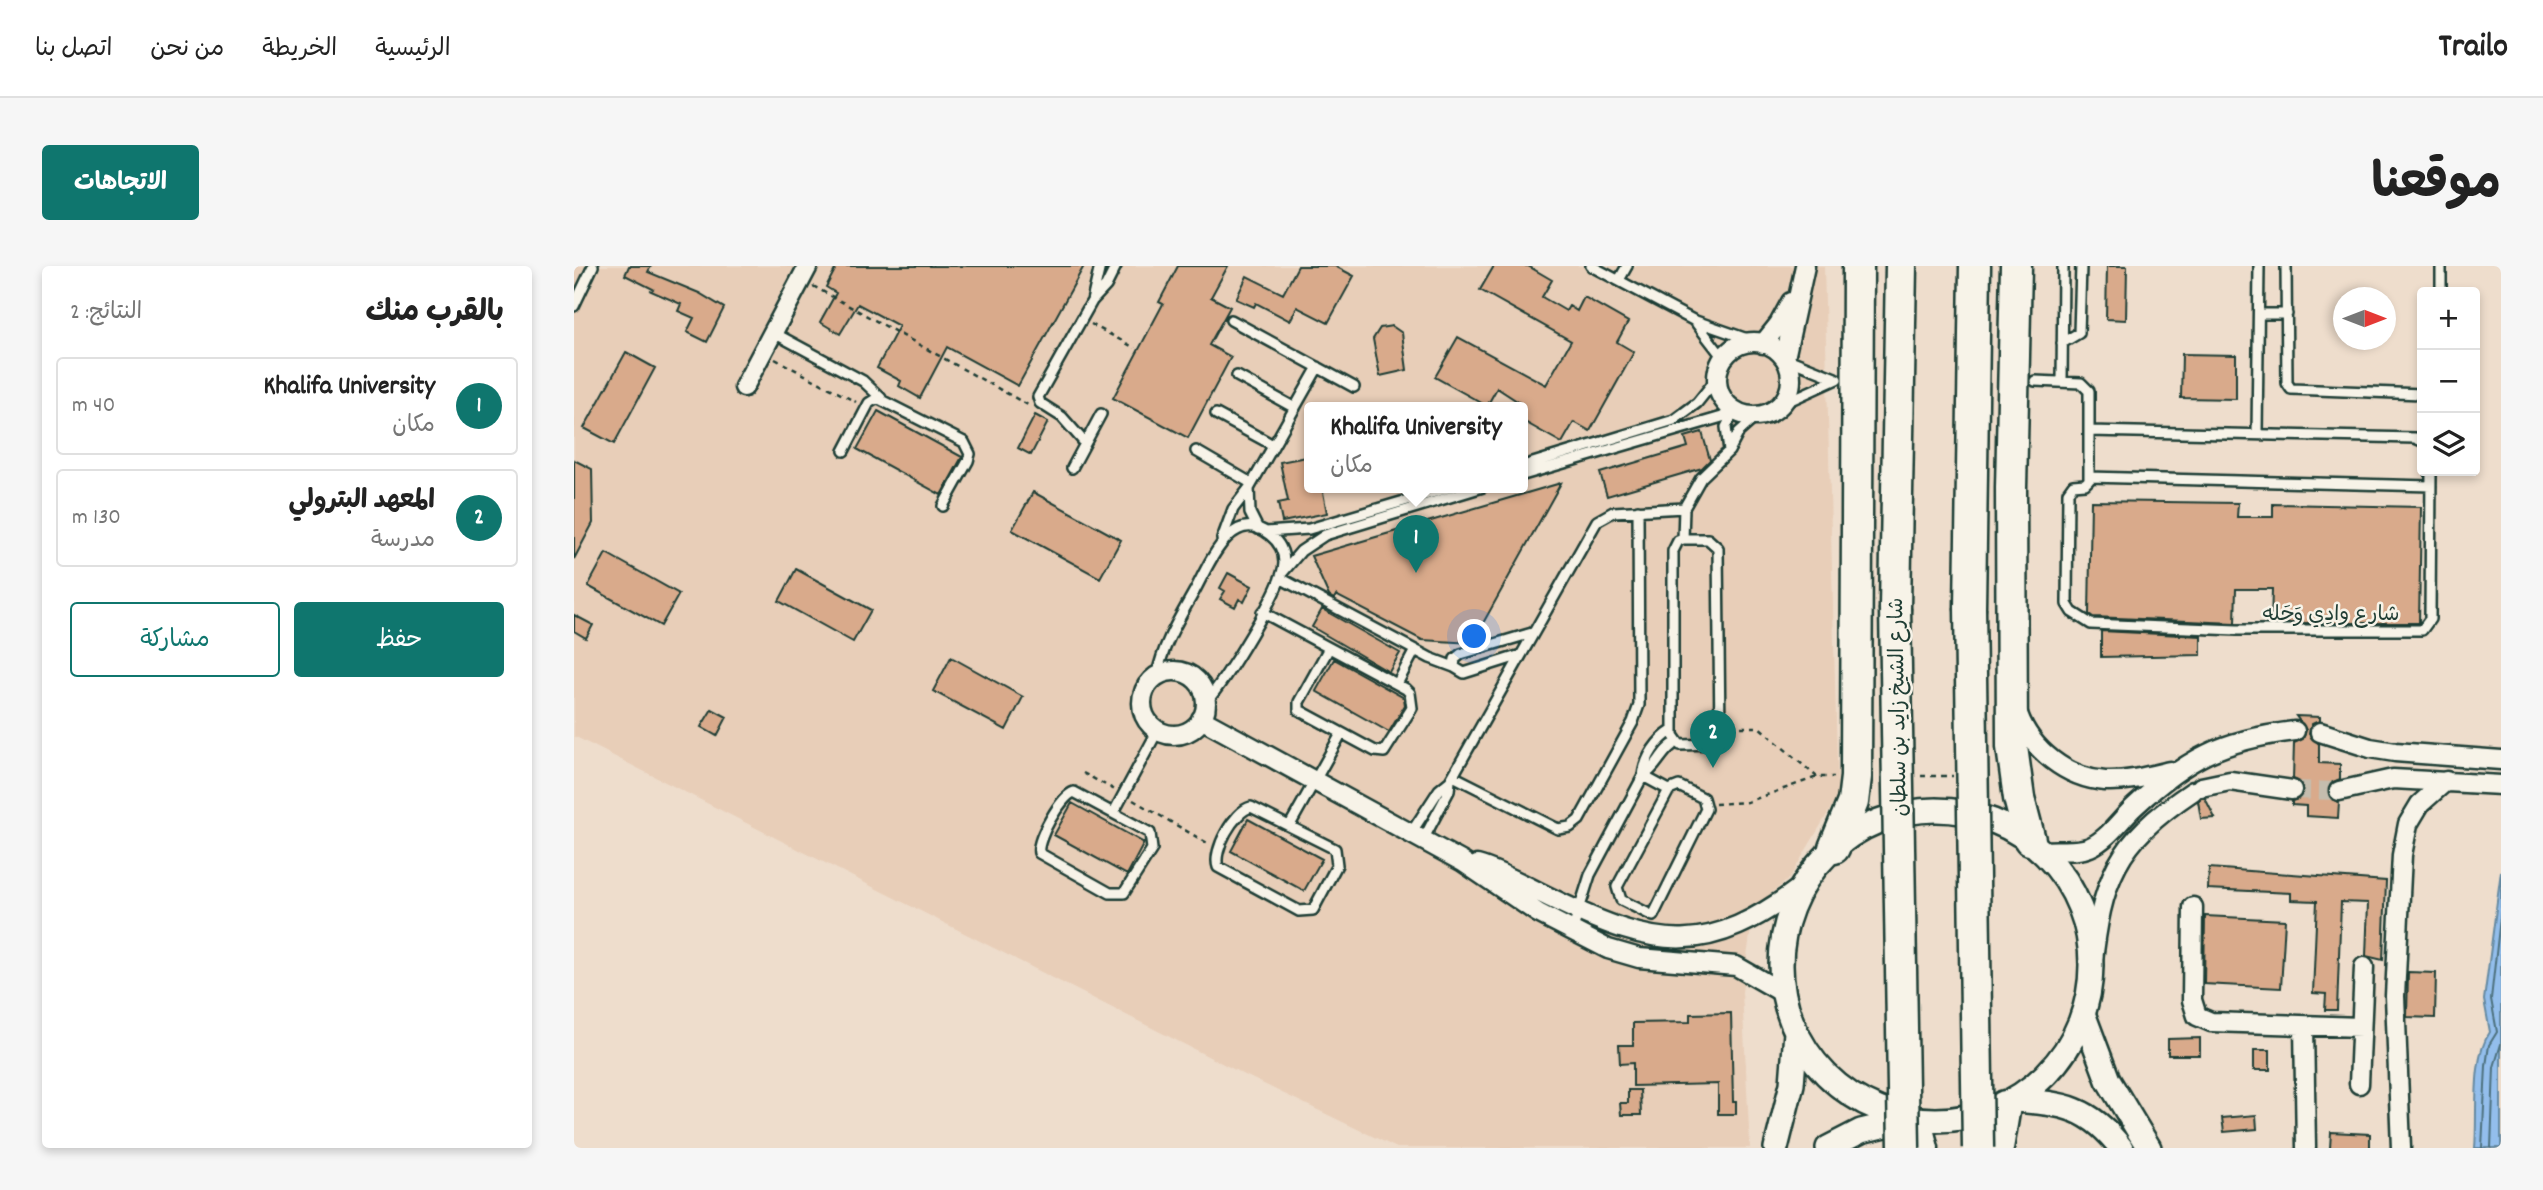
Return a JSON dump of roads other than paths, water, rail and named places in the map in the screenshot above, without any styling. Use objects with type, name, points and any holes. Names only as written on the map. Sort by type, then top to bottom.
[{"type":"highway","points":[[1834,848],[1853,802],[1856,777],[1858,266]]},
{"type":"highway","name":"شارع الشيخ زايد بن سلطان","points":[[1901,266],[1895,608],[1911,1129]]},
{"type":"highway","points":[[1975,266],[1970,608],[1978,1148]]},
{"type":"highway","points":[[2016,266],[2011,664],[2014,767],[2036,846]]},
{"type":"highway","points":[[1998,1148],[2010,1103]]},
{"type":"main road","points":[[1828,1148],[1861,1131],[1911,1129],[1965,1119],[2010,1103],[2045,1077],[2060,1058],[2084,1016],[2092,969],[2087,925],[2070,885],[2036,846],[2000,822],[1977,815],[1931,809],[1896,814],[1874,823],[1834,848],[1802,886],[1787,922],[1781,956],[1783,993],[1796,1032],[1815,1064],[1842,1090],[1911,1129]]},
{"type":"main road","points":[[2084,1016],[2108,1080],[2149,1148]]},
{"type":"main road","points":[[1776,1148],[1792,1084],[1796,1032]]},
{"type":"main road","points":[[2010,1103],[2071,1107],[2088,1114],[2109,1132],[2121,1148]]},
{"type":"street","points":[[744,387],[805,273]]},
{"type":"street","points":[[1759,343],[1779,324],[1803,275]]},
{"type":"street","points":[[1785,358],[1803,275]]},
{"type":"street","points":[[1759,343],[1777,350],[1785,358],[1791,387],[1782,404],[1766,415],[1757,416],[1734,410],[1721,396],[1717,379],[1724,359],[1737,346],[1759,343]]},
{"type":"street","points":[[2011,664],[2015,704],[2023,729],[2056,764],[2104,781],[2130,780],[2177,769],[2236,742],[2295,731]]},
{"type":"street","points":[[1204,711],[1182,734],[1158,730],[1150,724],[1142,707],[1145,689],[1157,675],[1168,671],[1190,674],[1199,681],[1204,711],[1314,781],[1463,862],[1513,898],[1572,932],[1608,949],[1639,958],[1737,966],[1783,993]]},
{"type":"street","points":[[2320,732],[2370,748],[2395,752],[2501,760]]},
{"type":"street","points":[[2036,846],[2088,848],[2102,841],[2123,817],[2177,769]]},
{"type":"street","points":[[2339,791],[2393,779],[2501,785]]},
{"type":"street","points":[[2092,969],[2099,912],[2112,872],[2143,832],[2166,809],[2197,789],[2230,781],[2292,790]]},
{"type":"street","points":[[2401,1148],[2395,996],[2402,855],[2408,824],[2420,804],[2446,781]]},
{"type":"street","points":[[1463,862],[1506,875],[1577,911],[1651,936],[1685,938],[1727,931],[1751,922],[1802,886]]},
{"type":"street","points":[[2193,906],[2192,1000],[2197,1016],[2211,1022],[2361,1027]]},
{"type":"street","points":[[2359,1084],[2364,967]]},
{"type":"street","points":[[2304,1026],[2306,1148]]},
{"type":"street","points":[[1911,1129],[1929,1148]]},
{"type":"lane","points":[[574,306],[593,266]]},
{"type":"lane","points":[[1092,301],[1100,266]]},
{"type":"lane","points":[[1086,443],[1062,418],[1038,400],[1039,394],[1092,301],[1106,286],[1116,266]]},
{"type":"lane","points":[[1591,266],[1693,320],[1759,343]]},
{"type":"lane","points":[[1619,280],[1627,266]]},
{"type":"lane","points":[[2062,382],[2063,266]]},
{"type":"lane","points":[[2062,343],[2079,333],[2081,266]]},
{"type":"lane","points":[[2258,434],[2259,266]]},
{"type":"lane","points":[[2286,266],[2287,383],[2291,388],[2417,394]]},
{"type":"lane","points":[[2441,266],[2441,287]]},
{"type":"lane","points":[[2259,314],[2287,314]]},
{"type":"lane","points":[[1231,320],[1354,387]]},
{"type":"lane","points":[[1693,320],[1711,338],[1724,359]]},
{"type":"lane","points":[[774,333],[863,381],[881,398],[964,442],[968,448],[968,461],[943,506]]},
{"type":"lane","points":[[1782,404],[1837,379],[1809,370],[1785,358]]},
{"type":"lane","points":[[1157,675],[1168,639],[1222,541],[1233,509],[1250,485],[1318,368]]},
{"type":"lane","points":[[1237,376],[1295,408]]},
{"type":"lane","points":[[1528,464],[1674,420],[1698,403],[1717,379]]},
{"type":"lane","points":[[2035,381],[2081,383],[2087,387],[2089,477],[2431,486],[2431,476]]},
{"type":"lane","points":[[844,452],[866,408],[872,400],[881,398]]},
{"type":"lane","points":[[1729,452],[1726,427],[1734,410]]},
{"type":"lane","points":[[1528,474],[1722,417],[1734,410]]},
{"type":"lane","points":[[1072,468],[1101,414]]},
{"type":"lane","points":[[1216,414],[1273,445]]},
{"type":"lane","points":[[1683,539],[1684,508],[1701,478],[1729,452],[1739,432],[1757,416]]},
{"type":"lane","points":[[2089,431],[2417,439]]},
{"type":"lane","points":[[1196,451],[1250,485]]},
{"type":"lane","name":"شارع وادِي وَحَله","points":[[2089,477],[2087,483],[2073,485],[2068,492],[2069,609],[2095,625],[2237,630],[2415,631],[2426,627],[2430,619],[2431,486]]},
{"type":"lane","points":[[1250,485],[1248,505],[1262,531],[1281,550],[1281,576]]},
{"type":"lane","points":[[1222,541],[1235,531],[1309,529],[1432,493]]},
{"type":"lane","points":[[1204,711],[1222,684],[1281,576],[1301,551],[1325,535],[1463,493]]},
{"type":"lane","points":[[1417,837],[1449,791],[1452,778],[1597,522],[1613,512],[1684,508]]},
{"type":"lane","points":[[1452,778],[1558,829],[1570,827],[1579,820],[1633,722],[1639,705],[1638,510]]},
{"type":"lane","points":[[1683,539],[1709,539],[1718,548],[1721,727],[1715,744],[1684,746],[1677,742],[1673,730],[1673,551],[1674,545],[1683,539]]},
{"type":"lane","points":[[1281,576],[1415,650],[1464,673],[1521,654]]},
{"type":"lane","points":[[1262,612],[1329,648],[1396,684],[1410,692],[1414,703],[1388,749],[1375,751],[1302,713],[1298,706],[1329,648]]},
{"type":"lane","points":[[1454,667],[1455,659],[1461,654],[1532,633]]},
{"type":"lane","points":[[1396,684],[1415,650]]},
{"type":"lane","points":[[1114,812],[1158,730]]},
{"type":"lane","points":[[1572,932],[1590,875],[1643,776],[1646,762],[1654,748],[1673,730]]},
{"type":"lane","points":[[1290,825],[1341,734]]},
{"type":"lane","points":[[1643,776],[1653,770],[1667,748],[1677,742]]},
{"type":"lane","points":[[1643,776],[1669,790],[1684,788],[1703,798],[1706,805],[1705,813],[1653,916],[1651,936]]},
{"type":"lane","points":[[1417,837],[1439,790],[1452,778]]},
{"type":"lane","points":[[1653,916],[1621,900],[1617,887],[1669,790]]},
{"type":"lane","points":[[1068,794],[1080,794],[1114,812],[1146,829],[1152,838],[1152,849],[1125,893],[1110,893],[1040,853],[1039,841],[1068,794]]},
{"type":"lane","points":[[1245,808],[1257,808],[1290,825],[1331,846],[1337,854],[1337,865],[1315,906],[1308,912],[1299,911],[1223,872],[1216,861],[1218,849],[1245,808]]},
{"type":"water","points":[[2501,871],[2501,1148],[2475,1148],[2476,1087],[2480,1057],[2490,1032],[2484,1000]]},
{"type":"tunnel","points":[[2292,790],[2339,791]]},
{"type":"place","name":"Khalifa University","points":[[1416,573]]},
{"type":"place","name":"المعهد البترولي","points":[[1713,768]]}]
